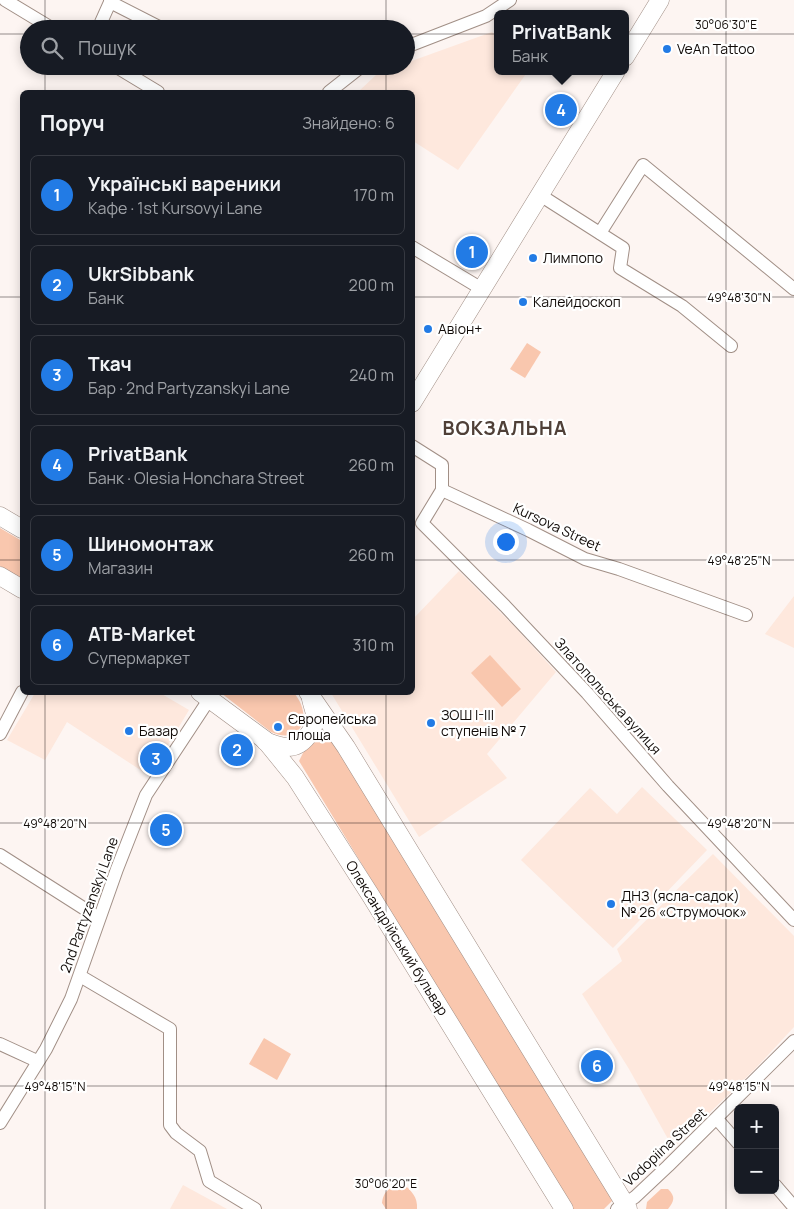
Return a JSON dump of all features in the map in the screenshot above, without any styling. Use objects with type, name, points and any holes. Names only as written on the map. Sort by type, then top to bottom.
[{"type":"main road","points":[[629,50],[660,0]]},
{"type":"main road","points":[[415,398],[614,75]]},
{"type":"main road","points":[[0,516],[20,528]]},
{"type":"main road","points":[[0,576],[20,588]]},
{"type":"main road","name":"Олександрійський бульвар","points":[[205,695],[265,740],[295,777],[372,896],[564,1209]]},
{"type":"main road","points":[[265,740],[279,746],[290,747],[301,742],[307,736],[313,727],[315,715],[309,695]]},
{"type":"main road","points":[[310,695],[340,737],[623,1207]]},
{"type":"street","points":[[5,0],[38,20]]},
{"type":"street","points":[[495,10],[510,0]]},
{"type":"street","points":[[102,20],[110,1],[146,20]]},
{"type":"street","points":[[415,44],[486,16],[494,11]]},
{"type":"street","points":[[130,75],[155,90]]},
{"type":"street","points":[[332,90],[351,75]]},
{"type":"street","points":[[600,233],[643,165],[794,289]]},
{"type":"street","points":[[540,194],[623,248],[620,268],[682,306],[731,346]]},
{"type":"street","points":[[415,249],[482,289]]},
{"type":"street","points":[[415,448],[442,465],[442,490]]},
{"type":"street","name":"Kursova Street","points":[[442,490],[528,530],[586,560],[746,615]]},
{"type":"street","name":"Златопольська вулиця","points":[[442,490],[422,523],[505,606],[587,693],[668,786],[794,920]]},
{"type":"street","points":[[0,734],[20,695]]},
{"type":"street","name":"2nd Partyzanskyi Lane","points":[[0,1123],[37,1060],[46,1049],[72,999],[99,918],[146,795],[205,695]]},
{"type":"street","points":[[0,855],[99,918]]},
{"type":"street","points":[[80,976],[170,1030],[170,1125],[176,1133],[200,1151],[209,1181],[255,1209]]},
{"type":"street","name":"Vodopiina Street","points":[[623,1207],[717,1119],[794,1041]]},
{"type":"street","points":[[0,1044],[37,1060]]},
{"type":"street","points":[[717,1119],[734,1138]]},
{"type":"street","points":[[779,1190],[794,1207]]},
{"type":"shaded area","points":[[492,32],[494,34],[494,75],[525,75],[458,170],[415,142],[415,90],[360,90],[376,75],[415,75],[415,60]]},
{"type":"shaded area","points":[[527,343],[541,352],[525,378],[510,369]]},
{"type":"shaded area","points":[[0,528],[20,540],[20,579],[0,566]]},
{"type":"shaded area","name":"ЗОШ І-ІІІ ступенів № 7","points":[[459,571],[513,625],[556,672],[487,754],[507,778],[419,837],[332,695],[415,695],[415,617]]},
{"type":"shaded area","points":[[794,596],[794,648],[765,634]]},
{"type":"shaded area","points":[[490,655],[521,689],[502,707],[471,673]]},
{"type":"shaded area","name":"Базар","points":[[34,695],[163,695],[189,710],[156,765],[145,773],[67,722],[45,760],[7,740]]},
{"type":"shaded area","points":[[224,695],[295,695],[303,710],[301,726],[297,732],[290,735],[271,732]]},
{"type":"shaded area","points":[[324,736],[331,736],[613,1200],[604,1209],[572,1209],[299,761],[305,749]]},
{"type":"shaded area","name":"ДНЗ (ясла-садок) № 26 «Струмочок»","points":[[642,787],[707,850],[613,948],[521,860],[590,788],[617,814]]},
{"type":"shaded area","points":[[713,854],[794,936],[794,1027],[754,1070],[673,1148],[629,1069],[582,994],[622,961],[617,949]]},
{"type":"shaded area","points":[[264,1038],[291,1054],[277,1080],[249,1064]]},
{"type":"shaded area","points":[[402,1183],[413,1194],[417,1209],[386,1209],[382,1203],[384,1195],[388,1190]]},
{"type":"shaded area","points":[[183,1185],[227,1209],[170,1209]]},
{"type":"shaded area","points":[[661,1189],[668,1189],[673,1197],[673,1201],[668,1209],[646,1209],[647,1202]]},
{"type":"place","name":"VeAn Tattoo","points":[[667,49]]},
{"type":"place","name":"PrivatBank","points":[[561,110]]},
{"type":"place","name":"Українські вареники","points":[[472,252]]},
{"type":"place","name":"Лимпопо","points":[[533,258]]},
{"type":"place","name":"Калейдоскоп","points":[[523,302]]},
{"type":"place","name":"Авіон+","points":[[428,329]]},
{"type":"place","name":"ЗОШ І-ІІІ ступенів № 7","points":[[431,723]]},
{"type":"place","name":"Європейська площа","points":[[278,727]]},
{"type":"place","name":"Базар","points":[[129,731]]},
{"type":"place","name":"UkrSibbank","points":[[237,750]]},
{"type":"place","name":"Ткач","points":[[156,759]]},
{"type":"place","name":"Шиномонтаж","points":[[166,830]]},
{"type":"place","name":"ДНЗ (ясла-садок) № 26 «Струмочок»","points":[[611,904]]},
{"type":"place","name":"ATB-Market","points":[[597,1066]]},
{"type":"district","name":"ВОКЗАЛЬНА","points":[[505,428]]}]
